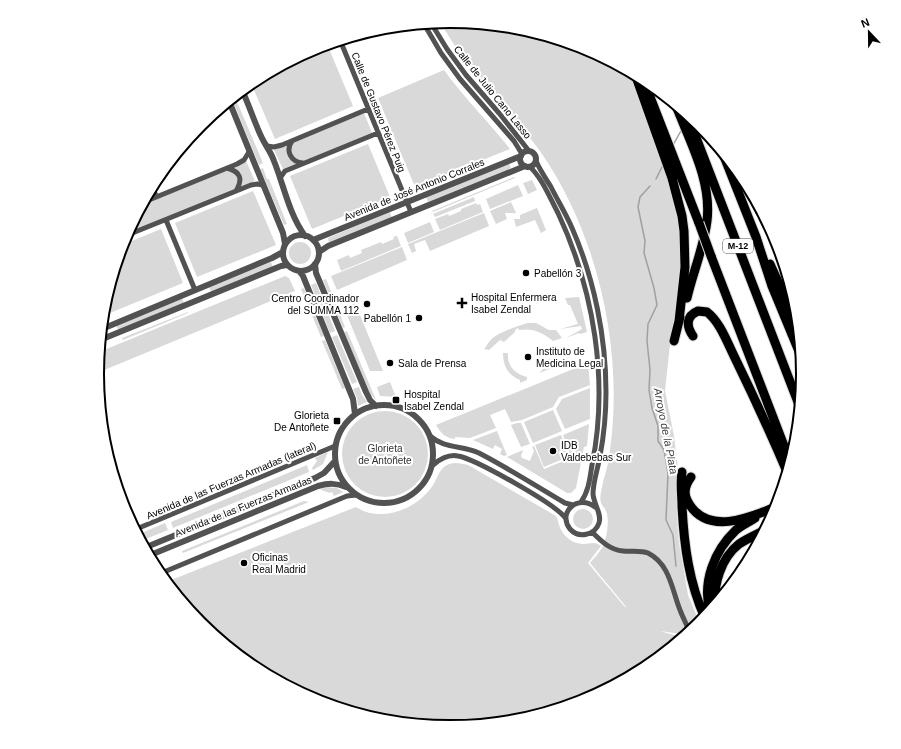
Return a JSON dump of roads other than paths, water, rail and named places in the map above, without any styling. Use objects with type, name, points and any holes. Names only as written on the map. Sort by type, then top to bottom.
[{"type":"highway","points":[[639,83],[660,133]]},
{"type":"highway","points":[[645,88],[660,133],[682,216],[685,248],[683,287],[679,321]]},
{"type":"highway","points":[[674,341],[703,242],[707,220],[706,193],[697,148],[681,116]]},
{"type":"highway","name":"M-12","points":[[690,124],[697,148],[796,399]]},
{"type":"highway","name":"M-12","points":[[660,133],[678,168],[787,454]]},
{"type":"highway","name":"M-12","points":[[730,170],[756,236],[772,286],[795,342]]},
{"type":"highway","points":[[756,236],[791,310]]},
{"type":"highway","points":[[693,336],[688,327],[690,317],[698,311],[707,312],[717,323],[732,352],[784,466]]},
{"type":"highway","points":[[682,472],[681,482],[687,559],[694,587],[703,612]]},
{"type":"highway","points":[[691,478],[685,486],[686,499],[695,512],[705,519],[714,522],[724,522],[741,519],[770,510]]},
{"type":"highway","points":[[709,605],[708,583],[714,560],[720,549],[738,529],[764,512]]},
{"type":"highway","points":[[714,599],[714,592],[719,574],[729,554],[739,545],[758,534]]},
{"type":"highway","points":[[719,574],[719,593]]},
{"type":"street","name":"Calle de Julio Cano Lasso","points":[[427,29],[441,53],[453,69],[514,141],[522,155]]},
{"type":"street","name":"Calle de Julio Cano Lasso","points":[[435,29],[462,70],[529,151]]},
{"type":"street","name":"Calle de Gustavo Pérez Puig","points":[[342,45],[411,212]]},
{"type":"street","points":[[245,96],[261,136],[274,161],[297,222],[305,236]]},
{"type":"street","points":[[231,107],[283,233],[285,244],[283,252],[284,261],[287,265],[299,271],[308,269],[315,264],[319,252],[317,245],[313,240],[305,236],[294,236],[285,244]]},
{"type":"street","points":[[267,146],[276,147],[368,109]]},
{"type":"street","points":[[280,179],[281,174],[285,171],[378,133]]},
{"type":"street","points":[[292,141],[289,147],[290,155],[296,162],[303,163]]},
{"type":"street","points":[[432,464],[440,459],[450,456],[457,456],[473,461],[527,490],[562,512],[570,528],[578,534],[588,534],[599,525],[600,515],[596,507],[593,492],[605,423],[606,392],[597,311],[589,277],[572,228],[536,161],[535,154],[529,151],[522,155],[521,163],[527,166],[537,176],[546,190],[566,230],[583,279],[594,332],[599,391],[598,422],[588,486],[581,502]]},
{"type":"street","points":[[152,198],[244,160],[249,152]]},
{"type":"street","name":"Avenida de José Antonio Corrales","points":[[313,240],[522,155]]},
{"type":"street","points":[[527,166],[534,165],[536,161]]},
{"type":"street","name":"Avenida de José Antonio Corrales","points":[[319,252],[328,246],[527,166]]},
{"type":"street","points":[[227,168],[235,171],[239,176],[240,182],[236,191]]},
{"type":"street","points":[[134,233],[254,184],[263,184]]},
{"type":"street","points":[[166,220],[195,290]]},
{"type":"street","points":[[108,326],[283,252]]},
{"type":"street","points":[[315,264],[316,273],[366,392],[370,400],[376,406]]},
{"type":"street","points":[[106,337],[281,266],[287,265]]},
{"type":"street","points":[[299,271],[303,276],[353,399],[355,414]]},
{"type":"street","points":[[376,406],[395,406],[408,411],[420,420],[430,436],[433,445],[432,464],[428,478],[420,489],[402,500],[382,504],[368,501],[356,495],[347,487],[339,475],[335,461],[335,446],[343,426],[355,414],[376,406]]},
{"type":"street","points":[[430,436],[441,444],[459,447],[478,453],[565,503],[573,505]]},
{"type":"street","name":"Avenida de las Fuerzas Armadas (lateral)","points":[[140,528],[335,446]]},
{"type":"street","name":"Avenida de las Fuerzas Armadas","points":[[149,546],[315,478],[324,473],[335,461]]},
{"type":"street","name":"Avenida de las Fuerzas Armadas","points":[[154,554],[318,486],[336,484],[347,487]]},
{"type":"street","points":[[165,571],[346,496],[356,495]]},
{"type":"street","points":[[566,519],[569,509],[573,505],[586,502],[596,507]]},
{"type":"street","points":[[592,532],[610,547],[623,551],[643,552],[658,561],[670,578],[680,612],[687,628]]},
{"type":"waterway","name":"Arroyo de la Plata","points":[[673,145],[682,129]]},
{"type":"waterway","name":"Arroyo de la Plata","points":[[656,179],[663,165]]},
{"type":"waterway","name":"Arroyo de la Plata","points":[[650,186],[640,197],[638,207],[645,241],[644,253],[654,288],[657,305],[648,324],[647,341],[650,370],[649,390],[652,408],[658,426],[658,441],[664,450],[668,473],[666,520],[673,535],[676,566]]},
{"type":"place","name":"Pabellón 3","points":[[526,273]]},
{"type":"place","name":"Hospital Enfermera Isabel Zendal","points":[[462,303]]},
{"type":"place","name":"Centro Coordinador del SUMMA 112","points":[[367,304]]},
{"type":"place","name":"Pabellón 1","points":[[419,318]]},
{"type":"place","name":"Instituto de Medicina Legal","points":[[528,357]]},
{"type":"place","name":"Sala de Prensa","points":[[390,363]]},
{"type":"place","name":"Hospital Isabel Zendal","points":[[396,400]]},
{"type":"place","name":"Glorieta De Antoñete","points":[[337,421]]},
{"type":"place","name":"IDB Valdebebas Sur","points":[[553,451]]},
{"type":"place","name":"Oficinas Real Madrid","points":[[244,563]]},
{"type":"park label","name":"Glorieta de Antoñete","points":[[385,454]]}]
